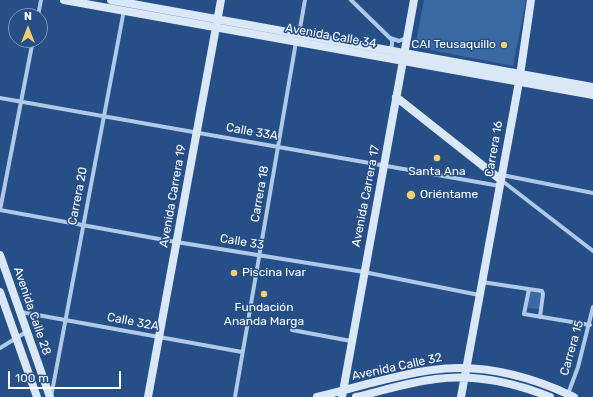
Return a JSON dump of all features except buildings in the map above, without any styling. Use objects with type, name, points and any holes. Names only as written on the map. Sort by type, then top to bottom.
[{"type":"main road","name":"Avenida Calle 34","points":[[64,0],[125,4]]},
{"type":"main road","name":"Avenida Calle 34","points":[[111,0],[216,23],[519,78],[593,95]]},
{"type":"main road","name":"Avenida Carrera 19","points":[[148,397],[221,0]]},
{"type":"main road","name":"Avenida Carrera 17","points":[[342,394],[414,0]]},
{"type":"main road","name":"Carrera 16","points":[[461,397],[501,181],[531,0]]},
{"type":"main road","name":"Avenida Calle 34","points":[[298,38],[389,51],[403,57]]},
{"type":"main road","name":"Avenida Calle 34","points":[[519,78],[593,87]]},
{"type":"main road","points":[[396,97],[501,181]]},
{"type":"main road","name":"Avenida Calle 28","points":[[0,255],[26,332],[51,397]]},
{"type":"main road","name":"Avenida Calle 28","points":[[0,292],[37,397]]},
{"type":"main road","name":"Avenida Calle 32","points":[[317,397],[342,394],[425,371],[466,368],[525,377],[571,396]]},
{"type":"main road","name":"Avenida Calle 32","points":[[356,397],[430,380],[464,378],[517,386],[550,397]]},
{"type":"street","name":"Carrera 18","points":[[235,397],[305,0]]},
{"type":"street","points":[[351,0],[390,38],[399,41],[407,38]]},
{"type":"street","name":"Carrera 20","points":[[51,397],[125,4]]},
{"type":"street","points":[[389,51],[392,46],[390,38]]},
{"type":"street","points":[[0,210],[31,48]]},
{"type":"street","name":"Calle 33A","points":[[0,98],[384,166],[593,193]]},
{"type":"street","points":[[501,181],[593,250]]},
{"type":"street","name":"Calle 33","points":[[0,210],[176,242],[364,272],[480,295]]},
{"type":"street","points":[[482,282],[542,292],[540,317]]},
{"type":"street","points":[[529,290],[524,314],[590,325]]},
{"type":"street","name":"Carrera 15","points":[[571,396],[590,325],[593,307]]},
{"type":"street","name":"Calle 32A","points":[[20,312],[242,352]]},
{"type":"street","points":[[292,330],[351,341]]},
{"type":"street","points":[[0,348],[26,332]]},
{"type":"shaded area","points":[[424,0],[526,0],[513,66],[415,47]]},
{"type":"shaded area","points":[[530,291],[541,293],[539,309],[527,308]]},
{"type":"place","name":"CAI Teusaquillo","points":[[504,45]]},
{"type":"place","name":"Santa Ana","points":[[437,158]]},
{"type":"place","name":"Oriéntame","points":[[411,195]]},
{"type":"place","name":"Piscina Ivar","points":[[234,273]]},
{"type":"place","name":"Fundación Ananda Marga","points":[[264,294]]}]
